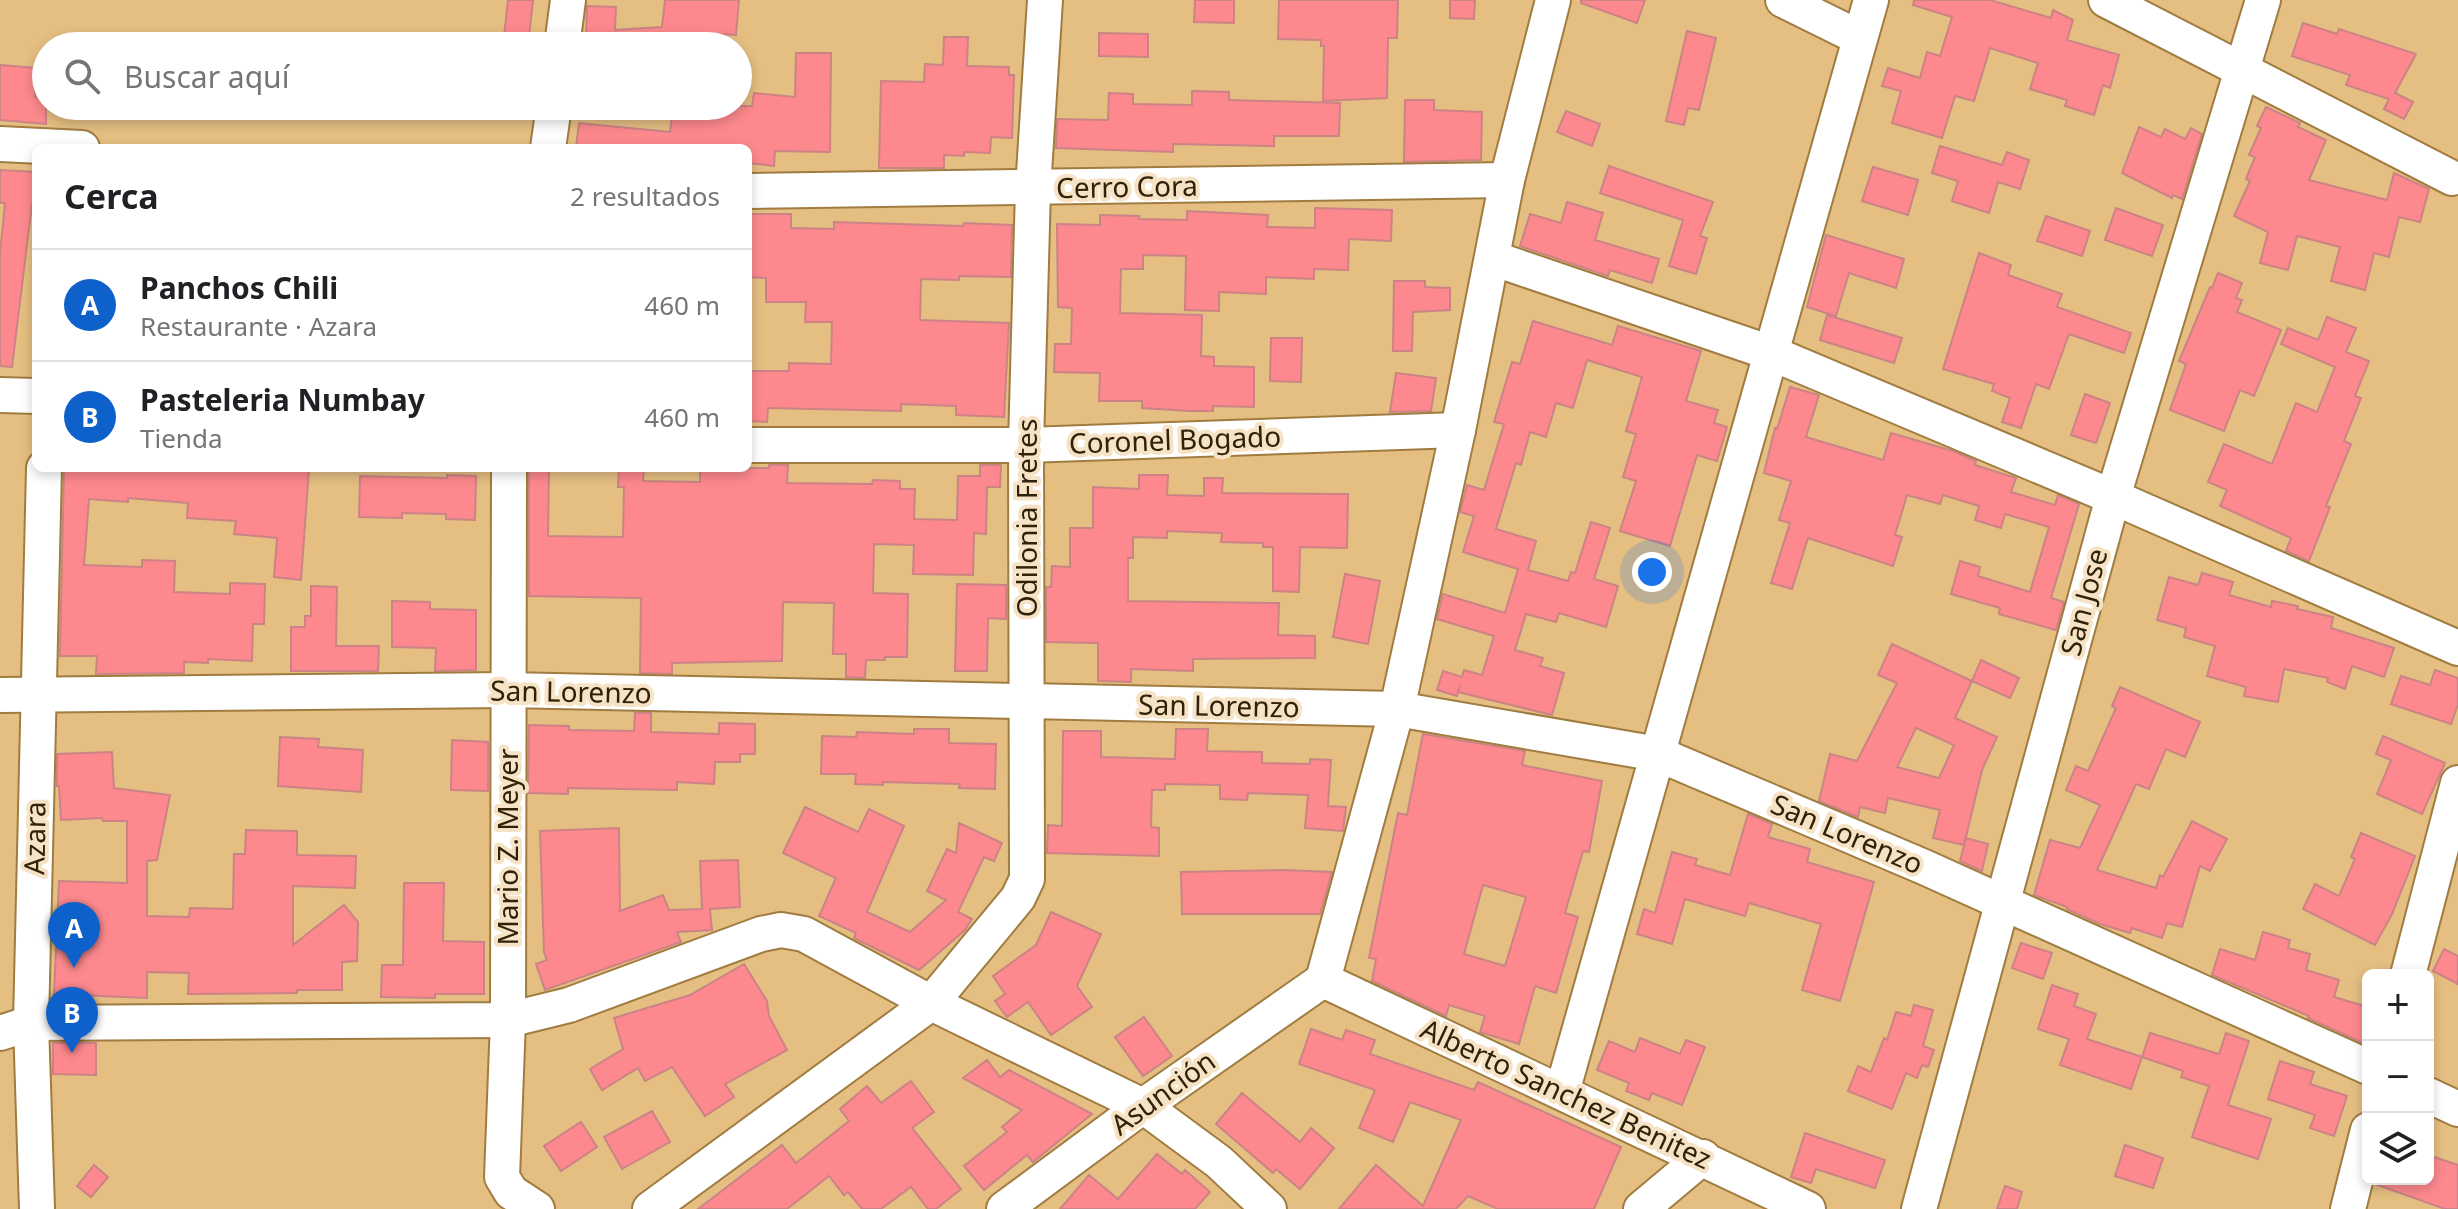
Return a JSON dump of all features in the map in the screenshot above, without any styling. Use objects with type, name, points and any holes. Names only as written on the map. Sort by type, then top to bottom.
[{"type":"street","points":[[564,32],[568,0]]},
{"type":"street","name":"Odilonia Fretes","points":[[650,1209],[931,1003],[1018,898],[1027,879],[1026,445],[1033,189],[1045,0]]},
{"type":"street","points":[[1323,980],[1397,709],[1458,430],[1507,180],[1553,0]]},
{"type":"street","points":[[1783,0],[1860,38]]},
{"type":"street","points":[[1562,1092],[1871,0]]},
{"type":"street","points":[[2106,0],[2452,178]]},
{"type":"street","name":"San Jose","points":[[1919,1209],[2113,497],[2263,0]]},
{"type":"street","points":[[549,144],[552,120]]},
{"type":"street","points":[[0,144],[32,146]]},
{"type":"street","name":"Cerro Cora","points":[[752,191],[1507,180]]},
{"type":"street","points":[[1492,258],[1771,353],[2113,497],[2458,648]]},
{"type":"street","points":[[0,395],[32,396]]},
{"type":"street","name":"Coronel Bogado","points":[[752,445],[1026,445],[1458,430]]},
{"type":"street","name":"Azara","points":[[44,472],[37,695],[16,1028],[45,1202]]},
{"type":"street","name":"Mario Z. Meyer","points":[[509,472],[508,1020],[502,1177],[511,1192],[537,1209]]},
{"type":"street","name":"San Lorenzo","points":[[0,695],[507,690],[1397,709],[1658,754],[2002,902],[2362,1064]]},
{"type":"street","points":[[2410,969],[2458,783]]},
{"type":"street","points":[[0,1010],[16,1028],[508,1020],[569,1005],[761,934],[781,930],[804,934],[931,1003],[1143,1106],[1219,1162],[1269,1209]]},
{"type":"street","name":"Alberto Sanchez Benitez","points":[[1323,980],[1808,1209]]},
{"type":"street","name":"Asunción","points":[[1004,1209],[1143,1106],[1323,980]]},
{"type":"street","points":[[2434,1098],[2458,1109]]},
{"type":"street","points":[[2348,1209],[2362,1154]]},
{"type":"street","points":[[1641,1209],[1703,1157]]},
{"type":"building","points":[[508,0],[533,0],[530,32],[505,32]]},
{"type":"building","points":[[665,0],[739,0],[736,32],[586,32],[587,6],[616,7],[615,30],[662,27]]},
{"type":"building","points":[[1195,0],[1234,0],[1234,23],[1194,22]]},
{"type":"building","points":[[1279,0],[1398,0],[1397,38],[1388,38],[1387,98],[1323,101],[1324,46],[1321,46],[1321,40],[1278,39]]},
{"type":"building","points":[[1450,0],[1475,0],[1474,19],[1450,18]]},
{"type":"building","points":[[1581,0],[1645,0],[1637,23],[1581,3]]},
{"type":"building","points":[[1914,0],[1990,0],[2051,18],[2053,10],[2073,20],[2067,40],[2119,55],[2110,88],[2103,85],[2094,115],[2065,106],[2067,100],[2030,89],[2038,63],[1990,48],[1974,101],[1955,96],[1942,138],[1892,123],[1901,91],[1882,86],[1888,68],[1920,78],[1927,52],[1940,56],[1952,17],[1913,5]]},
{"type":"building","points":[[2303,23],[2337,34],[2339,29],[2416,54],[2395,93],[2413,102],[2404,119],[2384,109],[2389,99],[2346,85],[2350,75],[2292,56]]},
{"type":"building","points":[[1687,31],[1716,38],[1699,110],[1688,108],[1684,125],[1666,121]]},
{"type":"building","points":[[1099,33],[1148,34],[1148,57],[1099,56]]},
{"type":"building","points":[[944,37],[968,37],[967,66],[1009,67],[1009,75],[1014,75],[1012,138],[991,137],[990,153],[944,155],[944,168],[879,168],[881,81],[924,82],[925,64],[943,65]]},
{"type":"building","points":[[796,53],[831,53],[830,152],[775,151],[774,166],[752,163],[752,144],[576,144],[579,123],[670,132],[671,120],[752,120],[754,93],[795,97]]},
{"type":"building","points":[[0,65],[32,68],[32,120],[46,120],[46,124],[0,120]]},
{"type":"building","points":[[1192,91],[1229,92],[1229,100],[1340,103],[1339,136],[1274,136],[1274,146],[1173,144],[1173,152],[1056,148],[1057,119],[1108,120],[1109,93],[1133,94],[1133,104],[1192,105]]},
{"type":"building","points":[[1405,100],[1434,100],[1434,110],[1482,112],[1481,160],[1404,162]]},
{"type":"building","points":[[2266,107],[2326,140],[2309,180],[2387,200],[2394,173],[2429,189],[2420,222],[2399,217],[2389,257],[2374,253],[2365,290],[2331,281],[2340,247],[2297,236],[2288,270],[2260,263],[2268,232],[2234,216],[2250,181],[2246,179],[2255,157],[2249,155]]},
{"type":"building","points":[[1566,111],[1600,124],[1592,146],[1557,132]]},
{"type":"building","points":[[2139,127],[2161,137],[2165,129],[2185,139],[2191,128],[2202,134],[2182,199],[2173,195],[2172,198],[2122,173]]},
{"type":"building","points":[[1940,146],[2002,165],[2007,152],[2029,160],[2020,189],[1998,182],[1989,213],[1952,201],[1958,181],[1932,173]]},
{"type":"building","points":[[1609,166],[1713,202],[1700,236],[1707,238],[1696,274],[1669,266],[1683,220],[1600,193]]},
{"type":"building","points":[[1873,167],[1918,180],[1908,215],[1862,201]]},
{"type":"building","points":[[0,170],[32,172],[32,204],[12,367],[0,366],[0,254],[5,203],[0,203]]},
{"type":"building","points":[[1567,202],[1603,213],[1595,240],[1659,259],[1652,283],[1610,270],[1608,276],[1520,246],[1530,214],[1561,223]]},
{"type":"building","points":[[1315,208],[1392,210],[1391,241],[1349,239],[1348,270],[1314,269],[1314,279],[1266,277],[1266,294],[1219,292],[1219,311],[1185,310],[1186,256],[1143,255],[1143,269],[1121,269],[1120,313],[1202,315],[1201,356],[1214,357],[1214,366],[1254,367],[1254,407],[1213,406],[1213,411],[1190,411],[1142,408],[1142,401],[1099,401],[1100,373],[1054,372],[1055,344],[1071,344],[1072,308],[1058,307],[1057,224],[1100,225],[1100,215],[1187,220],[1187,211],[1268,215],[1267,227],[1315,228]]},
{"type":"building","points":[[2116,208],[2163,225],[2152,256],[2105,240]]},
{"type":"building","points":[[752,214],[791,214],[791,228],[834,229],[834,222],[1012,225],[1011,277],[921,279],[920,320],[1009,323],[1004,417],[956,415],[956,406],[901,404],[901,411],[768,408],[767,422],[752,421],[752,371],[789,371],[789,363],[831,364],[832,322],[805,322],[806,302],[766,302],[766,278],[752,277]]},
{"type":"building","points":[[2046,216],[2090,231],[2082,256],[2037,241]]},
{"type":"building","points":[[1826,235],[1904,259],[1896,288],[1849,273],[1836,316],[1807,307]]},
{"type":"building","points":[[1979,253],[2011,265],[2008,275],[2062,294],[2057,307],[2131,333],[2124,353],[2069,334],[2049,389],[2036,384],[2021,428],[2002,422],[2010,398],[1992,391],[1994,384],[1943,369]]},
{"type":"building","points":[[2218,273],[2242,283],[2236,298],[2242,300],[2237,312],[2281,330],[2254,396],[2240,390],[2224,431],[2170,410],[2186,364],[2179,361]]},
{"type":"building","points":[[1394,281],[1425,281],[1425,287],[1450,288],[1450,310],[1413,312],[1412,351],[1393,351]]},
{"type":"building","points":[[1827,315],[1902,338],[1894,363],[1820,340]]},
{"type":"building","points":[[2327,317],[2356,328],[2346,352],[2369,361],[2355,396],[2361,398],[2344,441],[2351,444],[2326,506],[2330,507],[2309,561],[2286,551],[2291,538],[2220,506],[2227,490],[2208,482],[2224,444],[2272,464],[2296,403],[2317,412],[2335,367],[2281,344],[2288,328],[2318,340]]},
{"type":"building","points":[[1533,321],[1612,345],[1618,326],[1701,351],[1686,401],[1718,410],[1714,423],[1727,427],[1717,461],[1697,455],[1670,546],[1620,531],[1636,481],[1623,477],[1636,434],[1626,431],[1642,377],[1587,360],[1573,408],[1556,403],[1546,437],[1530,432],[1521,465],[1516,463],[1496,529],[1536,541],[1528,570],[1568,581],[1571,572],[1575,573],[1591,522],[1610,528],[1594,579],[1618,586],[1606,627],[1559,613],[1556,622],[1526,614],[1515,650],[1543,658],[1540,666],[1564,673],[1552,715],[1458,692],[1457,696],[1437,690],[1443,671],[1462,677],[1464,670],[1482,675],[1494,636],[1437,619],[1443,594],[1505,613],[1518,569],[1463,552],[1474,516],[1460,512],[1467,485],[1484,490],[1504,424],[1494,422],[1512,362],[1520,364]]},
{"type":"building","points":[[1271,338],[1302,338],[1301,382],[1270,381]]},
{"type":"building","points":[[1396,373],[1436,378],[1431,411],[1390,412]]},
{"type":"building","points":[[1790,387],[1819,395],[1806,437],[1883,460],[1891,433],[1953,451],[1976,461],[1975,465],[2016,478],[2011,492],[2055,505],[2058,495],[2079,504],[2051,598],[2064,602],[2056,630],[1999,614],[2000,608],[1951,594],[1960,561],[1980,567],[1978,576],[2030,592],[2049,527],[2005,514],[2001,528],[1975,520],[1979,506],[1943,495],[1940,504],[1907,495],[1895,535],[1902,537],[1893,566],[1808,538],[1792,589],[1771,583],[1790,523],[1779,520],[1791,481],[1764,473],[1775,428]]},
{"type":"building","points":[[2085,394],[2110,403],[2096,443],[2071,435]]},
{"type":"building","points":[[769,465],[788,465],[787,483],[872,484],[873,480],[900,481],[900,489],[915,489],[914,519],[957,520],[958,476],[980,476],[980,465],[1001,465],[1000,487],[987,487],[986,534],[974,533],[973,575],[913,574],[914,545],[874,544],[873,593],[908,594],[907,657],[866,660],[865,678],[846,677],[846,654],[833,654],[834,603],[783,602],[782,661],[672,663],[672,674],[640,673],[641,598],[529,596],[529,472],[549,472],[548,536],[623,537],[624,487],[618,487],[619,472],[644,472],[643,481],[700,482],[700,472],[752,472],[752,468],[769,468]]},
{"type":"building","points":[[64,472],[309,472],[301,580],[274,577],[277,538],[234,534],[236,521],[187,518],[188,503],[128,498],[128,502],[89,499],[84,565],[142,567],[142,560],[175,561],[174,592],[230,594],[230,583],[265,584],[264,624],[253,624],[252,661],[208,659],[208,663],[184,662],[184,673],[96,674],[97,656],[60,656]]},
{"type":"building","points":[[447,475],[476,476],[475,520],[446,519],[446,514],[402,513],[402,518],[359,517],[360,476],[447,478]]},
{"type":"building","points":[[1139,475],[1168,475],[1167,495],[1204,496],[1204,478],[1223,478],[1222,493],[1348,494],[1347,548],[1300,547],[1299,592],[1273,591],[1273,547],[1263,547],[1263,543],[1221,542],[1222,533],[1167,531],[1167,538],[1133,537],[1133,558],[1128,558],[1128,601],[1279,603],[1278,635],[1315,636],[1315,658],[1193,659],[1193,671],[1131,669],[1131,682],[1098,681],[1098,643],[1046,642],[1046,587],[1051,587],[1052,566],[1070,567],[1070,528],[1093,528],[1093,487],[1139,489]]},
{"type":"building","points":[[2202,573],[2233,582],[2229,595],[2271,607],[2272,601],[2298,606],[2297,609],[2333,617],[2331,628],[2394,648],[2384,677],[2352,666],[2345,689],[2327,682],[2328,678],[2284,669],[2278,702],[2244,696],[2246,687],[2207,676],[2215,646],[2184,637],[2186,628],[2157,620],[2169,577],[2198,585]]},
{"type":"building","points":[[1345,574],[1380,581],[1368,644],[1333,637]]},
{"type":"building","points":[[957,584],[1006,585],[1006,619],[988,618],[987,671],[955,671]]},
{"type":"building","points":[[311,586],[337,587],[336,646],[379,646],[378,671],[291,671],[291,627],[305,627],[305,616],[311,616]]},
{"type":"building","points":[[392,601],[430,602],[430,609],[476,610],[476,670],[435,671],[436,648],[392,647]]},
{"type":"building","points":[[1892,644],[1972,681],[1955,718],[1997,737],[1982,770],[1964,845],[1933,838],[1940,810],[1888,798],[1885,813],[1860,807],[1858,817],[1819,801],[1830,754],[1857,761],[1897,683],[1878,675]],"holes":[[[1916,728],[1954,745],[1939,778],[1897,767]]]},
{"type":"building","points":[[1981,660],[2019,678],[2010,698],[1972,681]]},
{"type":"building","points":[[2435,670],[2458,678],[2458,704],[2451,724],[2391,704],[2401,676],[2430,685]]},
{"type":"building","points":[[2120,687],[2200,722],[2185,757],[2166,749],[2149,789],[2136,784],[2097,870],[2156,888],[2160,875],[2163,877],[2192,821],[2227,839],[2210,871],[2200,866],[2182,927],[2167,923],[2162,938],[2132,928],[2130,933],[2100,924],[2034,895],[2050,840],[2080,848],[2100,805],[2066,790],[2076,766],[2088,771],[2116,708],[2112,706]]},
{"type":"building","points":[[635,713],[651,713],[651,732],[719,734],[719,723],[755,724],[755,754],[740,754],[740,762],[715,762],[714,784],[677,782],[677,790],[568,788],[568,794],[528,793],[529,725],[569,726],[569,730],[634,731]]},
{"type":"building","points":[[914,729],[949,729],[949,743],[996,744],[995,789],[959,788],[960,784],[855,784],[856,774],[821,774],[822,736],[856,737],[857,732],[914,734]]},
{"type":"building","points":[[1176,729],[1208,729],[1207,751],[1262,752],[1262,763],[1310,764],[1310,759],[1331,760],[1328,806],[1346,807],[1343,831],[1305,828],[1308,795],[1248,793],[1247,800],[1220,799],[1220,785],[1165,784],[1165,790],[1152,790],[1151,827],[1159,828],[1159,856],[1047,853],[1048,825],[1062,826],[1063,731],[1101,731],[1101,757],[1175,759]]},
{"type":"building","points":[[1423,734],[1525,751],[1522,765],[1602,781],[1589,852],[1583,851],[1565,913],[1578,917],[1556,993],[1535,986],[1519,1044],[1480,1032],[1485,1016],[1449,1005],[1446,1016],[1372,981],[1376,959],[1369,958],[1398,813],[1407,815]],"holes":[[[1483,885],[1526,897],[1505,966],[1464,954]]]},
{"type":"building","points":[[2383,736],[2445,763],[2422,814],[2377,794],[2391,760],[2376,754]]},
{"type":"building","points":[[280,737],[319,739],[318,747],[363,750],[361,792],[278,786]]},
{"type":"building","points":[[452,740],[488,742],[488,791],[451,790]]},
{"type":"building","points":[[112,752],[114,788],[170,795],[157,860],[147,861],[147,916],[189,917],[190,908],[233,909],[234,854],[245,854],[246,830],[297,831],[297,855],[356,856],[355,888],[293,886],[293,945],[344,905],[358,922],[357,961],[342,962],[342,990],[188,994],[189,973],[147,972],[147,998],[54,994],[59,881],[127,883],[127,821],[103,821],[102,818],[61,820],[57,754]]},
{"type":"building","points":[[805,807],[858,832],[869,809],[904,826],[867,912],[910,932],[946,900],[927,891],[947,849],[956,853],[959,823],[1002,843],[994,861],[984,857],[958,912],[972,919],[965,930],[919,970],[854,938],[856,933],[819,916],[836,878],[783,853]]},
{"type":"building","points":[[1748,814],[1772,824],[1768,837],[1810,849],[1807,862],[1874,882],[1840,1001],[1802,990],[1821,924],[1749,903],[1745,916],[1685,899],[1672,944],[1637,934],[1644,909],[1655,913],[1672,852],[1697,859],[1695,865],[1730,875]]},
{"type":"building","points":[[619,828],[620,911],[663,895],[669,910],[702,909],[700,861],[738,860],[740,907],[710,909],[712,930],[677,932],[681,942],[545,990],[536,964],[547,960],[544,952],[540,831]]},
{"type":"building","points":[[2361,833],[2415,856],[2392,914],[2375,945],[2303,909],[2315,884],[2339,896],[2355,859],[2351,857]]},
{"type":"building","points":[[1966,838],[1988,844],[1982,871],[1960,861]]},
{"type":"building","points":[[1181,872],[1332,872],[1320,914],[1182,914]]},
{"type":"building","points":[[404,883],[444,883],[443,941],[484,942],[484,994],[435,994],[435,998],[381,997],[382,965],[403,965]]},
{"type":"building","points":[[1051,912],[1101,934],[1077,986],[1092,1007],[1051,1035],[1028,1002],[1007,1017],[995,1001],[1005,994],[993,976],[1036,945]]},
{"type":"building","points":[[2263,932],[2290,940],[2288,948],[2310,954],[2306,970],[2339,980],[2334,997],[2362,1005],[2362,1043],[2309,1016],[2212,975],[2220,949],[2255,960]]},
{"type":"building","points":[[2021,943],[2052,953],[2043,979],[2012,968]]},
{"type":"building","points":[[2444,949],[2458,956],[2458,984],[2434,972]]},
{"type":"building","points":[[744,964],[767,1001],[769,1016],[787,1050],[725,1084],[734,1097],[705,1116],[672,1067],[645,1081],[638,1068],[602,1090],[590,1069],[623,1049],[614,1018],[690,995]]},
{"type":"building","points":[[2052,985],[2078,994],[2074,1006],[2096,1014],[2087,1039],[2142,1057],[2131,1089],[2060,1065],[2069,1039],[2038,1029]]},
{"type":"building","points":[[1914,1005],[1933,1010],[1923,1046],[1934,1050],[1928,1067],[1922,1065],[1917,1078],[1906,1073],[1892,1109],[1848,1091],[1858,1066],[1871,1072],[1884,1038],[1887,1040],[1896,1012],[1911,1016]]},
{"type":"building","points":[[1144,1017],[1172,1056],[1143,1076],[1115,1037]]},
{"type":"building","points":[[1311,1029],[1342,1040],[1346,1030],[1375,1040],[1370,1054],[1474,1090],[1478,1082],[1621,1147],[1594,1209],[1498,1209],[1468,1196],[1456,1209],[1339,1209],[1376,1165],[1423,1206],[1461,1120],[1410,1102],[1393,1142],[1359,1128],[1375,1090],[1299,1064]]},
{"type":"building","points":[[2150,1033],[2219,1054],[2226,1033],[2249,1041],[2228,1105],[2271,1119],[2258,1159],[2192,1137],[2209,1086],[2181,1077],[2183,1071],[2142,1057]]},
{"type":"building","points":[[1640,1038],[1680,1054],[1686,1040],[1705,1047],[1682,1105],[1652,1093],[1649,1100],[1626,1091],[1629,1083],[1597,1070],[1609,1041],[1635,1052]]},
{"type":"building","points":[[53,1043],[96,1043],[96,1075],[53,1074]]},
{"type":"building","points":[[987,1060],[1000,1077],[1009,1070],[1092,1114],[1033,1162],[1027,1155],[984,1190],[964,1166],[1007,1132],[1002,1127],[1022,1110],[963,1078]]},
{"type":"building","points":[[2280,1061],[2314,1072],[2310,1084],[2347,1096],[2334,1136],[2310,1128],[2315,1115],[2268,1099]]},
{"type":"building","points":[[911,1081],[934,1112],[912,1128],[961,1189],[936,1209],[928,1209],[911,1187],[881,1209],[862,1209],[848,1192],[844,1195],[829,1176],[787,1209],[698,1209],[782,1145],[796,1163],[849,1121],[840,1109],[867,1086],[881,1103]]},
{"type":"building","points":[[1242,1093],[1300,1142],[1311,1128],[1334,1148],[1300,1189],[1276,1169],[1273,1173],[1216,1124]]},
{"type":"building","points":[[652,1111],[670,1142],[622,1169],[604,1137]]},
{"type":"building","points":[[581,1122],[597,1147],[561,1171],[544,1146]]},
{"type":"building","points":[[1805,1133],[1885,1160],[1875,1188],[1816,1169],[1811,1183],[1791,1177]]},
{"type":"building","points":[[2125,1145],[2163,1158],[2153,1188],[2115,1176]]},
{"type":"building","points":[[1157,1154],[1182,1174],[1185,1170],[1210,1192],[1195,1209],[1060,1209],[1089,1175],[1118,1199]]},
{"type":"building","points":[[2434,1157],[2458,1165],[2458,1209],[2445,1209],[2378,1185],[2434,1185]]},
{"type":"building","points":[[94,1165],[108,1177],[91,1197],[77,1186]]},
{"type":"building","points":[[2005,1186],[2022,1192],[2017,1209],[1997,1209]]},
{"type":"place","name":"Panchos Chili","points":[[74,968]]},
{"type":"place","name":"Pasteleria Numbay","points":[[72,1053]]}]
